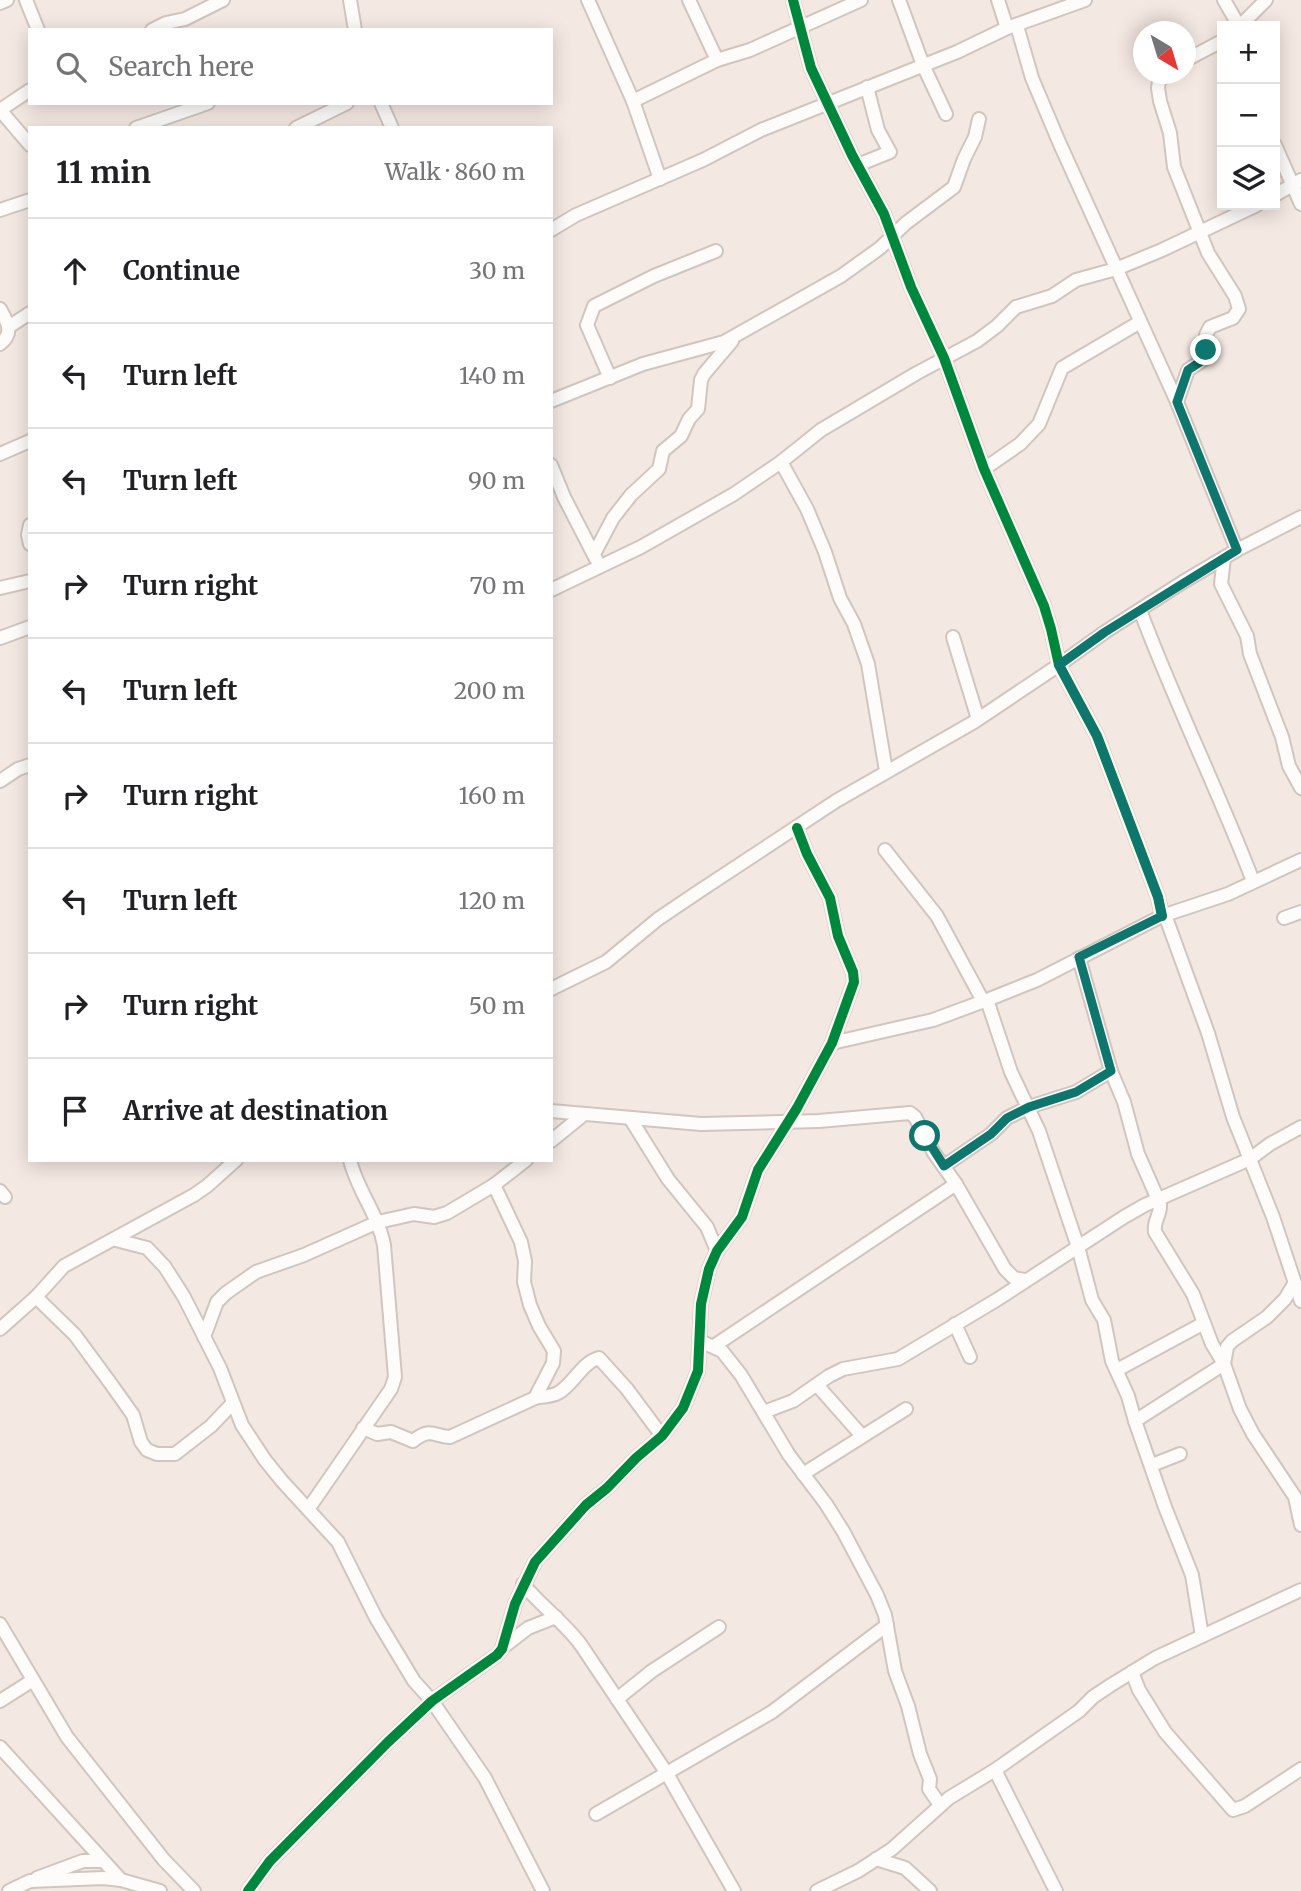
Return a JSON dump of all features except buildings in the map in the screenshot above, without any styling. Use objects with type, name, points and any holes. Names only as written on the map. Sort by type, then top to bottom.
[{"type":"street","points":[[0,3],[7,0]]},
{"type":"street","points":[[26,0],[37,28]]},
{"type":"street","points":[[156,28],[186,19],[223,0]]},
{"type":"street","points":[[350,0],[355,28]]},
{"type":"street","points":[[588,0],[633,101],[660,179]]},
{"type":"street","points":[[689,0],[717,60]]},
{"type":"street","points":[[793,0],[807,58],[827,104],[884,214],[911,287],[944,358],[984,469],[1044,606],[1059,665],[1097,736],[1208,1033],[1233,1117],[1273,1217],[1301,1301]]},
{"type":"street","points":[[633,101],[717,60],[750,50],[860,0]]},
{"type":"street","points":[[899,0],[923,65],[946,114]]},
{"type":"street","points":[[998,0],[1177,402],[1237,550]]},
{"type":"street","points":[[553,229],[576,215],[703,160],[761,130],[1012,27],[1085,0]]},
{"type":"street","points":[[1224,0],[1237,21]]},
{"type":"street","points":[[1245,21],[1266,0]]},
{"type":"street","points":[[1196,54],[1217,44]]},
{"type":"street","points":[[1159,84],[1160,101],[1170,134],[1172,161],[1213,264],[1235,296],[1239,309],[1233,318],[1210,327],[1206,335],[1206,358],[1188,370],[1177,402]]},
{"type":"street","points":[[858,166],[890,152],[878,130],[867,87]]},
{"type":"street","points":[[28,91],[0,110],[28,143]]},
{"type":"street","points":[[142,126],[202,105]]},
{"type":"street","points":[[300,126],[343,105]]},
{"type":"street","points":[[382,105],[391,126]]},
{"type":"street","points":[[553,400],[643,364],[724,342],[841,276],[880,248],[954,187],[975,137],[979,119]]},
{"type":"street","points":[[1276,147],[1296,183],[1301,204]]},
{"type":"street","points":[[1280,192],[1296,183]]},
{"type":"street","points":[[0,210],[28,201]]},
{"type":"street","points":[[553,589],[641,547],[725,500],[781,462],[821,430],[989,333],[1016,307],[1052,296],[1076,280],[1116,269],[1246,210]]},
{"type":"street","points":[[610,378],[587,325],[594,306],[654,275],[716,251]]},
{"type":"street","points":[[0,309],[10,327],[9,333],[0,344]]},
{"type":"street","points":[[10,327],[28,314]]},
{"type":"street","points":[[984,469],[1020,444],[1040,424],[1062,368],[1140,322]]},
{"type":"street","points":[[594,554],[613,518],[631,495],[658,471],[663,451],[681,436],[689,419],[698,409],[704,374],[721,351],[740,334]]},
{"type":"street","points":[[0,454],[28,442]]},
{"type":"street","points":[[781,462],[811,520],[840,598],[854,624],[865,654],[886,771]]},
{"type":"street","points":[[553,470],[600,566]]},
{"type":"street","points":[[553,988],[606,962],[658,919],[886,771],[978,719],[1140,610],[1237,550],[1301,517]]},
{"type":"street","points":[[1224,558],[1220,584],[1247,636],[1252,661],[1282,737],[1286,759],[1301,788]]},
{"type":"street","points":[[0,588],[28,581]]},
{"type":"street","points":[[1140,610],[1253,881]]},
{"type":"street","points":[[0,638],[28,628]]},
{"type":"street","points":[[953,637],[978,719]]},
{"type":"street","points":[[0,781],[28,766]]},
{"type":"street","points":[[502,1649],[523,1584],[535,1562],[567,1525],[635,1458],[662,1436],[683,1408],[698,1371],[701,1304],[709,1269],[717,1251],[742,1217],[758,1170],[789,1122],[832,1043],[853,989],[854,978],[838,936],[830,898],[797,828]]},
{"type":"street","points":[[885,850],[937,916],[985,1001],[1011,1072],[1029,1107],[1078,1247],[1092,1300],[1104,1320],[1112,1361],[1128,1396],[1192,1575],[1202,1636]]},
{"type":"street","points":[[832,1043],[933,1020],[985,1001],[1037,980],[1163,915],[1216,898],[1301,860]]},
{"type":"street","points":[[1284,918],[1301,912]]},
{"type":"street","points":[[1079,957],[1111,1071],[1157,1199],[1160,1210],[1154,1225],[1155,1232],[1185,1278],[1253,1434],[1294,1496],[1301,1525]]},
{"type":"street","points":[[944,1166],[991,1134],[1007,1118],[1029,1107],[1076,1092],[1111,1071]]},
{"type":"street","points":[[553,1111],[701,1124],[789,1122],[910,1113],[956,1184],[1005,1269],[1014,1278],[1025,1280]]},
{"type":"street","points":[[553,1139],[583,1115]]},
{"type":"street","points":[[630,1118],[668,1179],[707,1227],[717,1251]]},
{"type":"street","points":[[764,1412],[793,1401],[843,1369],[898,1359],[1078,1247],[1100,1230],[1157,1199],[1250,1159],[1301,1127]]},
{"type":"street","points":[[0,1329],[36,1297],[64,1266],[116,1240],[207,1186],[234,1162]]},
{"type":"street","points":[[309,1508],[391,1389],[396,1377],[384,1245],[378,1222],[355,1178],[351,1162]]},
{"type":"street","points":[[204,1337],[217,1302],[245,1278],[378,1222],[414,1214],[441,1215],[454,1210],[494,1185],[523,1162]]},
{"type":"street","points":[[714,1346],[956,1184]]},
{"type":"street","points":[[494,1185],[521,1242],[525,1261],[524,1282],[530,1305],[554,1351],[553,1363],[535,1398]]},
{"type":"street","points":[[116,1240],[147,1248],[157,1256],[184,1297],[225,1380],[242,1425],[265,1460],[338,1542],[376,1618],[415,1681],[432,1701],[485,1779],[542,1891]]},
{"type":"street","points":[[1135,1421],[1224,1364],[1227,1346],[1231,1341],[1267,1317],[1285,1299],[1294,1284]]},
{"type":"street","points":[[36,1297],[75,1335],[111,1384],[133,1415],[141,1442],[147,1450],[157,1454],[176,1454],[211,1426],[232,1404]]},
{"type":"street","points":[[1117,1370],[1204,1323]]},
{"type":"street","points":[[955,1324],[970,1357]]},
{"type":"street","points":[[700,1341],[722,1351],[731,1362],[789,1455],[843,1531],[877,1595],[887,1625],[895,1671],[930,1779],[929,1789],[940,1805]]},
{"type":"street","points":[[363,1428],[377,1434],[391,1432],[413,1441],[435,1432],[450,1437],[535,1398],[559,1393],[591,1361],[599,1358],[627,1389],[662,1436]]},
{"type":"street","points":[[817,1385],[862,1436]]},
{"type":"street","points":[[803,1474],[906,1409]]},
{"type":"street","points":[[1152,1465],[1180,1454]]},
{"type":"street","points":[[523,1584],[568,1629],[617,1699],[666,1772],[734,1891]]},
{"type":"street","points":[[817,1891],[905,1840],[940,1805],[995,1770],[1093,1697],[1132,1672],[1155,1658],[1301,1590]]},
{"type":"street","points":[[248,1891],[270,1861],[432,1701],[528,1628],[556,1617]]},
{"type":"street","points":[[0,1624],[67,1737],[164,1860],[194,1891]]},
{"type":"street","points":[[596,1814],[772,1712],[887,1625]]},
{"type":"street","points":[[617,1699],[652,1671],[719,1627]]},
{"type":"street","points":[[1132,1672],[1139,1690],[1165,1732],[1233,1810],[1245,1806],[1301,1769]]},
{"type":"street","points":[[0,1701],[33,1680]]},
{"type":"street","points":[[0,1747],[121,1880]]},
{"type":"street","points":[[995,1770],[1056,1891]]},
{"type":"street","points":[[876,1859],[905,1868],[930,1891]]},
{"type":"street","points":[[9,1891],[83,1861],[102,1861]]},
{"type":"street","points":[[30,1881],[103,1878],[160,1891]]},
{"type":"cycle path","points":[[793,0],[811,68],[852,155],[884,214],[911,287],[944,358],[984,469],[1044,606],[1059,665],[1097,736],[1158,897],[1162,916]]},
{"type":"cycle path","points":[[248,1891],[270,1861],[388,1742],[432,1701],[497,1655],[502,1649],[515,1604],[535,1562],[586,1505],[662,1436],[683,1408],[698,1371],[701,1304],[709,1269],[717,1251],[742,1217],[758,1170],[797,1108],[832,1043],[854,982],[853,972],[838,936],[830,898],[797,828]]},
{"type":"route","points":[[925,1136],[944,1166],[991,1134],[1007,1118],[1029,1107],[1076,1092],[1111,1071],[1079,957],[1162,916],[1158,897],[1097,736],[1059,665],[1105,632],[1237,550],[1177,402],[1188,370],[1206,358],[1206,350]]}]
